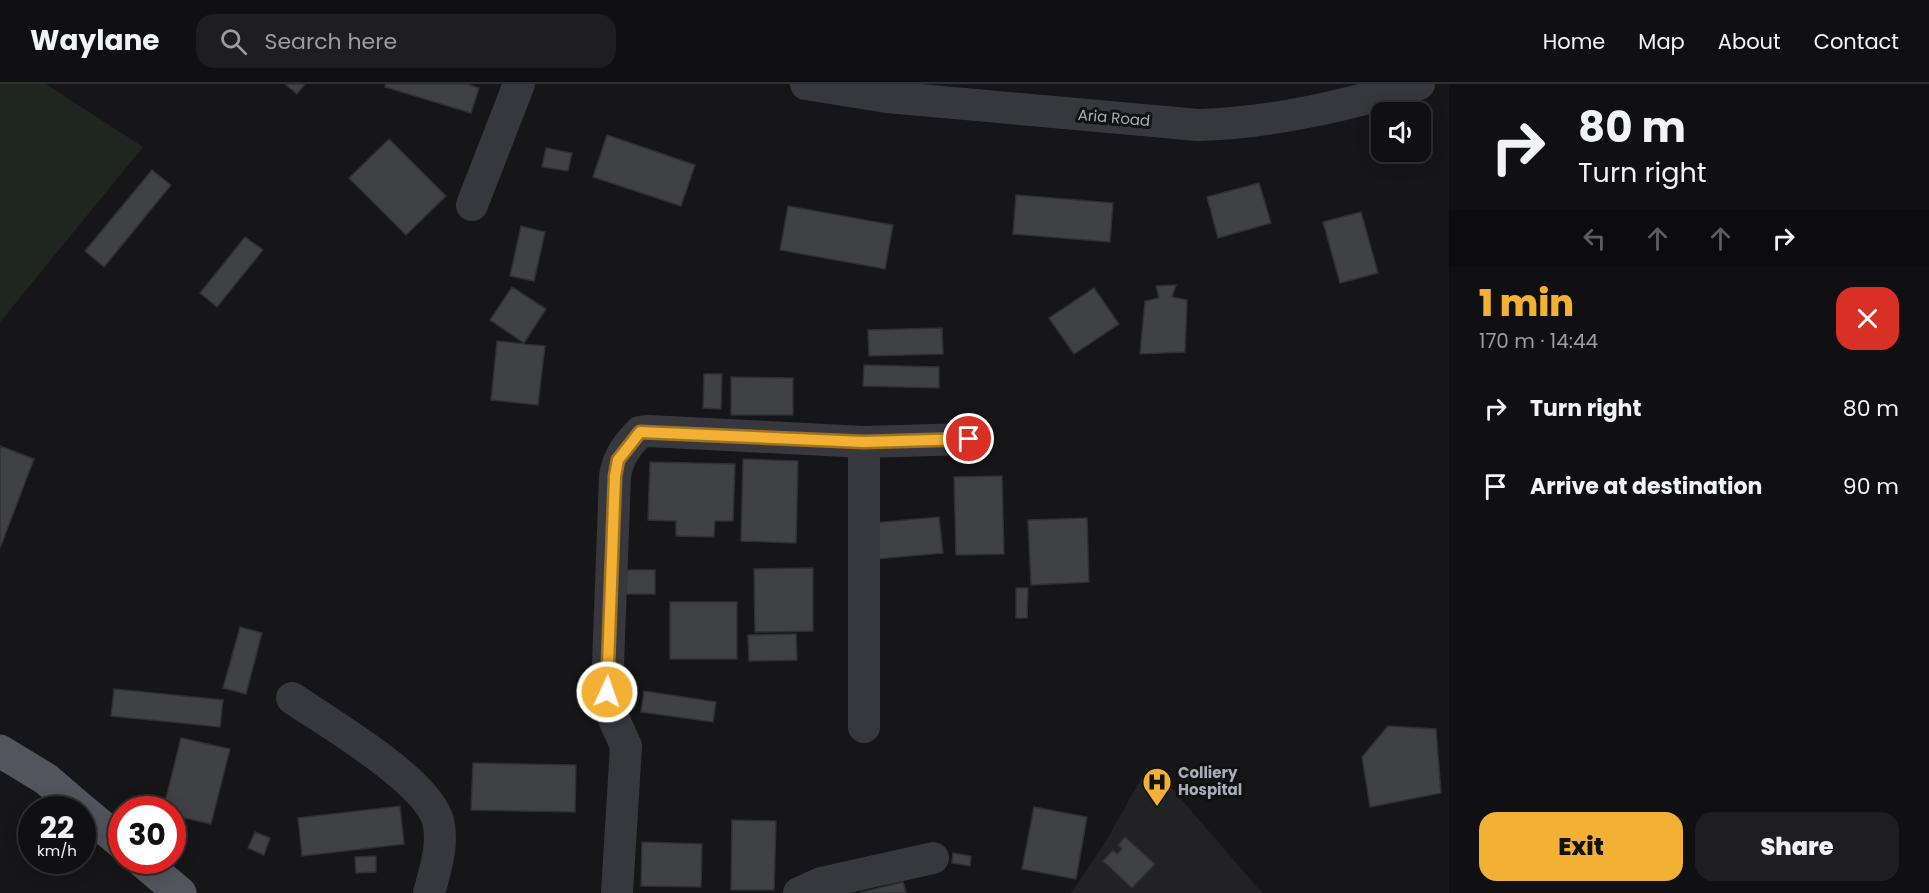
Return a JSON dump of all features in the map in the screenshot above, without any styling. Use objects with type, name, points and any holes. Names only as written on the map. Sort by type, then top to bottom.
[{"type":"main road","points":[[0,751],[46,779],[66,796]]},
{"type":"main road","points":[[96,822],[108,831]]},
{"type":"main road","points":[[157,874],[180,893]]},
{"type":"street","points":[[472,206],[519,84]]},
{"type":"street","name":"Aria Road","points":[[806,84],[887,97],[1198,125],[1244,124],[1278,119],[1419,84]]},
{"type":"street","points":[[617,893],[626,746],[612,716],[607,692],[615,476],[618,460],[640,432],[864,442],[969,439]]},
{"type":"street","points":[[864,442],[864,727]]},
{"type":"street","points":[[292,698],[393,768],[432,805],[438,822],[439,848],[429,893]]},
{"type":"street","points":[[799,893],[820,883],[933,858]]},
{"type":"shaded area","points":[[0,84],[46,84],[143,147],[0,322]]},
{"type":"shaded area","name":"Colliery Hospital","points":[[1142,777],[1163,778],[1262,893],[1071,893],[1107,839]]},
{"type":"building","points":[[285,84],[305,84],[297,94]]},
{"type":"building","points":[[386,84],[467,84],[479,88],[471,113],[385,87]]},
{"type":"building","points":[[607,135],[695,165],[681,206],[593,177]]},
{"type":"building","points":[[389,139],[446,196],[406,235],[349,178]]},
{"type":"building","points":[[546,148],[572,153],[568,171],[542,167]]},
{"type":"building","points":[[152,170],[171,185],[104,267],[85,251]]},
{"type":"building","points":[[1259,183],[1271,223],[1218,238],[1207,197]]},
{"type":"building","points":[[1016,195],[1113,203],[1110,242],[1013,234]]},
{"type":"building","points":[[788,206],[893,225],[885,269],[780,250]]},
{"type":"building","points":[[1361,212],[1378,273],[1340,283],[1323,222]]},
{"type":"building","points":[[521,226],[545,232],[534,281],[510,276]]},
{"type":"building","points":[[245,237],[263,250],[217,307],[200,293]]},
{"type":"building","points":[[1176,285],[1172,297],[1187,300],[1185,352],[1140,354],[1145,301],[1159,298],[1156,286]]},
{"type":"building","points":[[512,287],[546,309],[524,343],[490,320]]},
{"type":"building","points":[[1094,288],[1119,324],[1074,354],[1049,318]]},
{"type":"building","points":[[942,328],[943,354],[869,356],[868,330]]},
{"type":"building","points":[[497,341],[545,346],[538,405],[491,400]]},
{"type":"building","points":[[864,365],[939,367],[939,388],[863,386]]},
{"type":"building","points":[[704,374],[722,374],[721,409],[703,408]]},
{"type":"building","points":[[731,377],[793,378],[793,415],[731,415]]},
{"type":"building","points":[[0,446],[34,459],[0,548]]},
{"type":"building","points":[[743,459],[798,461],[796,543],[741,541]]},
{"type":"building","points":[[650,462],[735,464],[733,521],[715,521],[714,537],[676,536],[676,521],[648,520]]},
{"type":"building","points":[[1002,476],[1004,554],[956,555],[954,477]]},
{"type":"building","points":[[939,517],[943,553],[876,559],[873,523]]},
{"type":"building","points":[[1087,518],[1089,582],[1031,585],[1028,520]]},
{"type":"building","points":[[813,568],[813,631],[755,632],[754,569]]},
{"type":"building","points":[[627,570],[655,570],[655,594],[626,594]]},
{"type":"building","points":[[1016,588],[1028,588],[1027,618],[1016,618]]},
{"type":"building","points":[[670,602],[737,602],[737,659],[670,659]]},
{"type":"building","points":[[240,627],[262,633],[246,694],[223,688]]},
{"type":"building","points":[[796,634],[797,660],[749,661],[748,635]]},
{"type":"building","points":[[114,689],[223,700],[220,727],[111,716]]},
{"type":"building","points":[[644,691],[716,702],[713,722],[641,712]]},
{"type":"building","points":[[1388,726],[1436,729],[1441,793],[1370,807],[1362,757]]},
{"type":"building","points":[[181,738],[230,749],[211,824],[186,818],[186,796],[166,796]]},
{"type":"building","points":[[473,763],[576,765],[575,812],[471,810]]},
{"type":"building","points":[[400,806],[404,844],[302,856],[298,818]]},
{"type":"building","points":[[1034,807],[1087,817],[1076,879],[1022,869]]},
{"type":"building","points":[[732,820],[776,821],[774,890],[731,890]]},
{"type":"building","points":[[255,832],[270,838],[264,855],[248,848]]},
{"type":"building","points":[[1125,837],[1155,864],[1132,888],[1103,861],[1113,850],[1117,854],[1122,849],[1118,845]]},
{"type":"building","points":[[642,842],[702,844],[701,887],[641,886]]},
{"type":"building","points":[[953,853],[971,856],[970,866],[952,863]]},
{"type":"building","points":[[376,856],[376,872],[356,873],[355,857]]},
{"type":"building","points":[[903,882],[906,893],[859,893]]},
{"type":"place","name":"Colliery Hospital","points":[[1157,808]]},
{"type":"route","points":[[607,692],[615,476],[618,460],[629,443],[640,432],[864,442],[969,439]]}]
